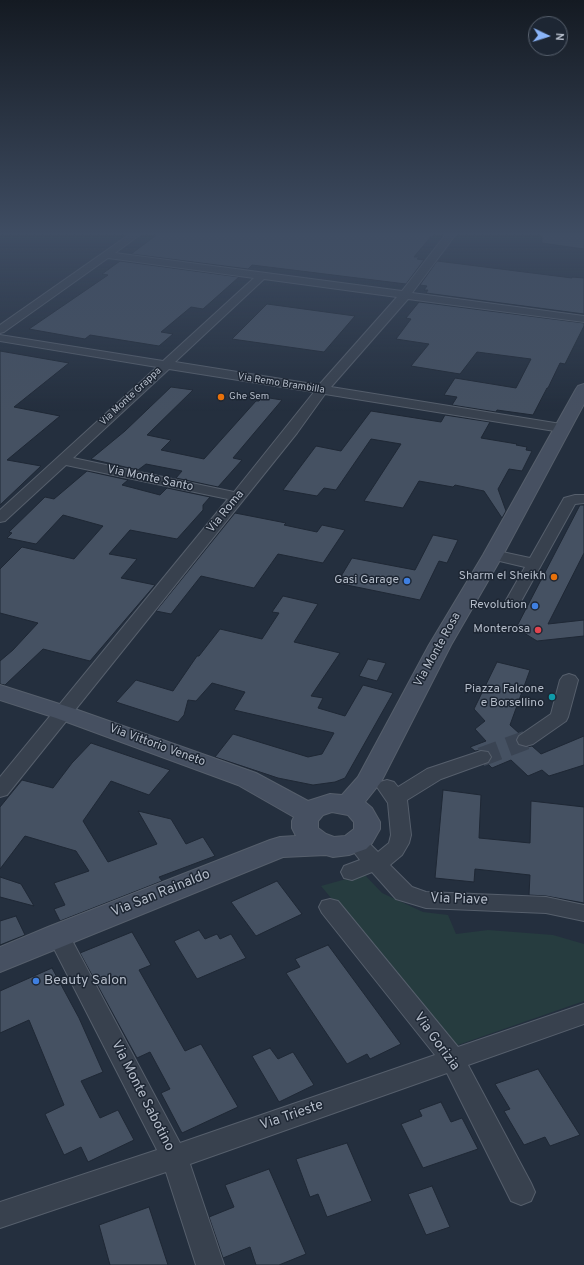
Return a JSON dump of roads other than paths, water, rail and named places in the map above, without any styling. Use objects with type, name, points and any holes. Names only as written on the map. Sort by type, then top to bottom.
[{"type":"street","points":[[0,330],[52,293]]},
{"type":"street","name":"Via Monte Grappa","points":[[0,518],[244,293]]},
{"type":"street","points":[[390,293],[584,319]]},
{"type":"street","name":"Via Roma","points":[[0,790],[238,497],[322,390],[405,295]]},
{"type":"street","name":"Via Remo Brambilla","points":[[0,338],[561,428]]},
{"type":"street","name":"Via Monte Rosa","points":[[348,805],[368,782],[440,645],[493,555],[561,428],[584,389]]},
{"type":"street","name":"Via Monte Santo","points":[[62,460],[238,497]]},
{"type":"street","points":[[513,602],[535,564],[568,500],[579,499]]},
{"type":"street","points":[[493,555],[535,564]]},
{"type":"street","points":[[526,740],[559,717],[569,680]]},
{"type":"street","name":"Via Vittorio Veneto","points":[[0,692],[64,712],[247,779],[287,800],[309,814]]},
{"type":"street","points":[[352,872],[390,855],[399,843],[400,813],[392,792],[434,774],[481,758]]},
{"type":"street","points":[[339,803],[348,805],[357,809],[367,822],[367,829],[363,836],[356,842],[342,847],[325,845],[312,838],[305,828],[305,821],[314,808],[322,805],[339,803]]},
{"type":"street","name":"Via Piave","points":[[356,842],[404,893],[426,900],[546,905],[584,913]]},
{"type":"street","name":"Via San Rainaldo","points":[[0,960],[58,935],[280,846],[325,845]]},
{"type":"street","name":"Via Gorizia","points":[[330,906],[453,1060],[521,1192]]},
{"type":"street","name":"Via Monte Sabotino","points":[[58,935],[174,1157],[210,1265]]},
{"type":"street","name":"Via Trieste","points":[[0,1215],[174,1157],[584,1014]]},
{"type":"tunnel","points":[[481,757],[526,740]]},
{"type":"place","name":"Ghe Sem","points":[[221,397]]},
{"type":"place","name":"Sharm el Sheikh","points":[[554,577]]},
{"type":"place","name":"Gasi Garage","points":[[407,581]]},
{"type":"place","name":"Revolution","points":[[535,606]]},
{"type":"place","name":"Monterosa","points":[[538,630]]},
{"type":"place","name":"Piazza Falcone e Borsellino","points":[[552,697]]},
{"type":"place","name":"Beauty Salon","points":[[36,981]]}]
